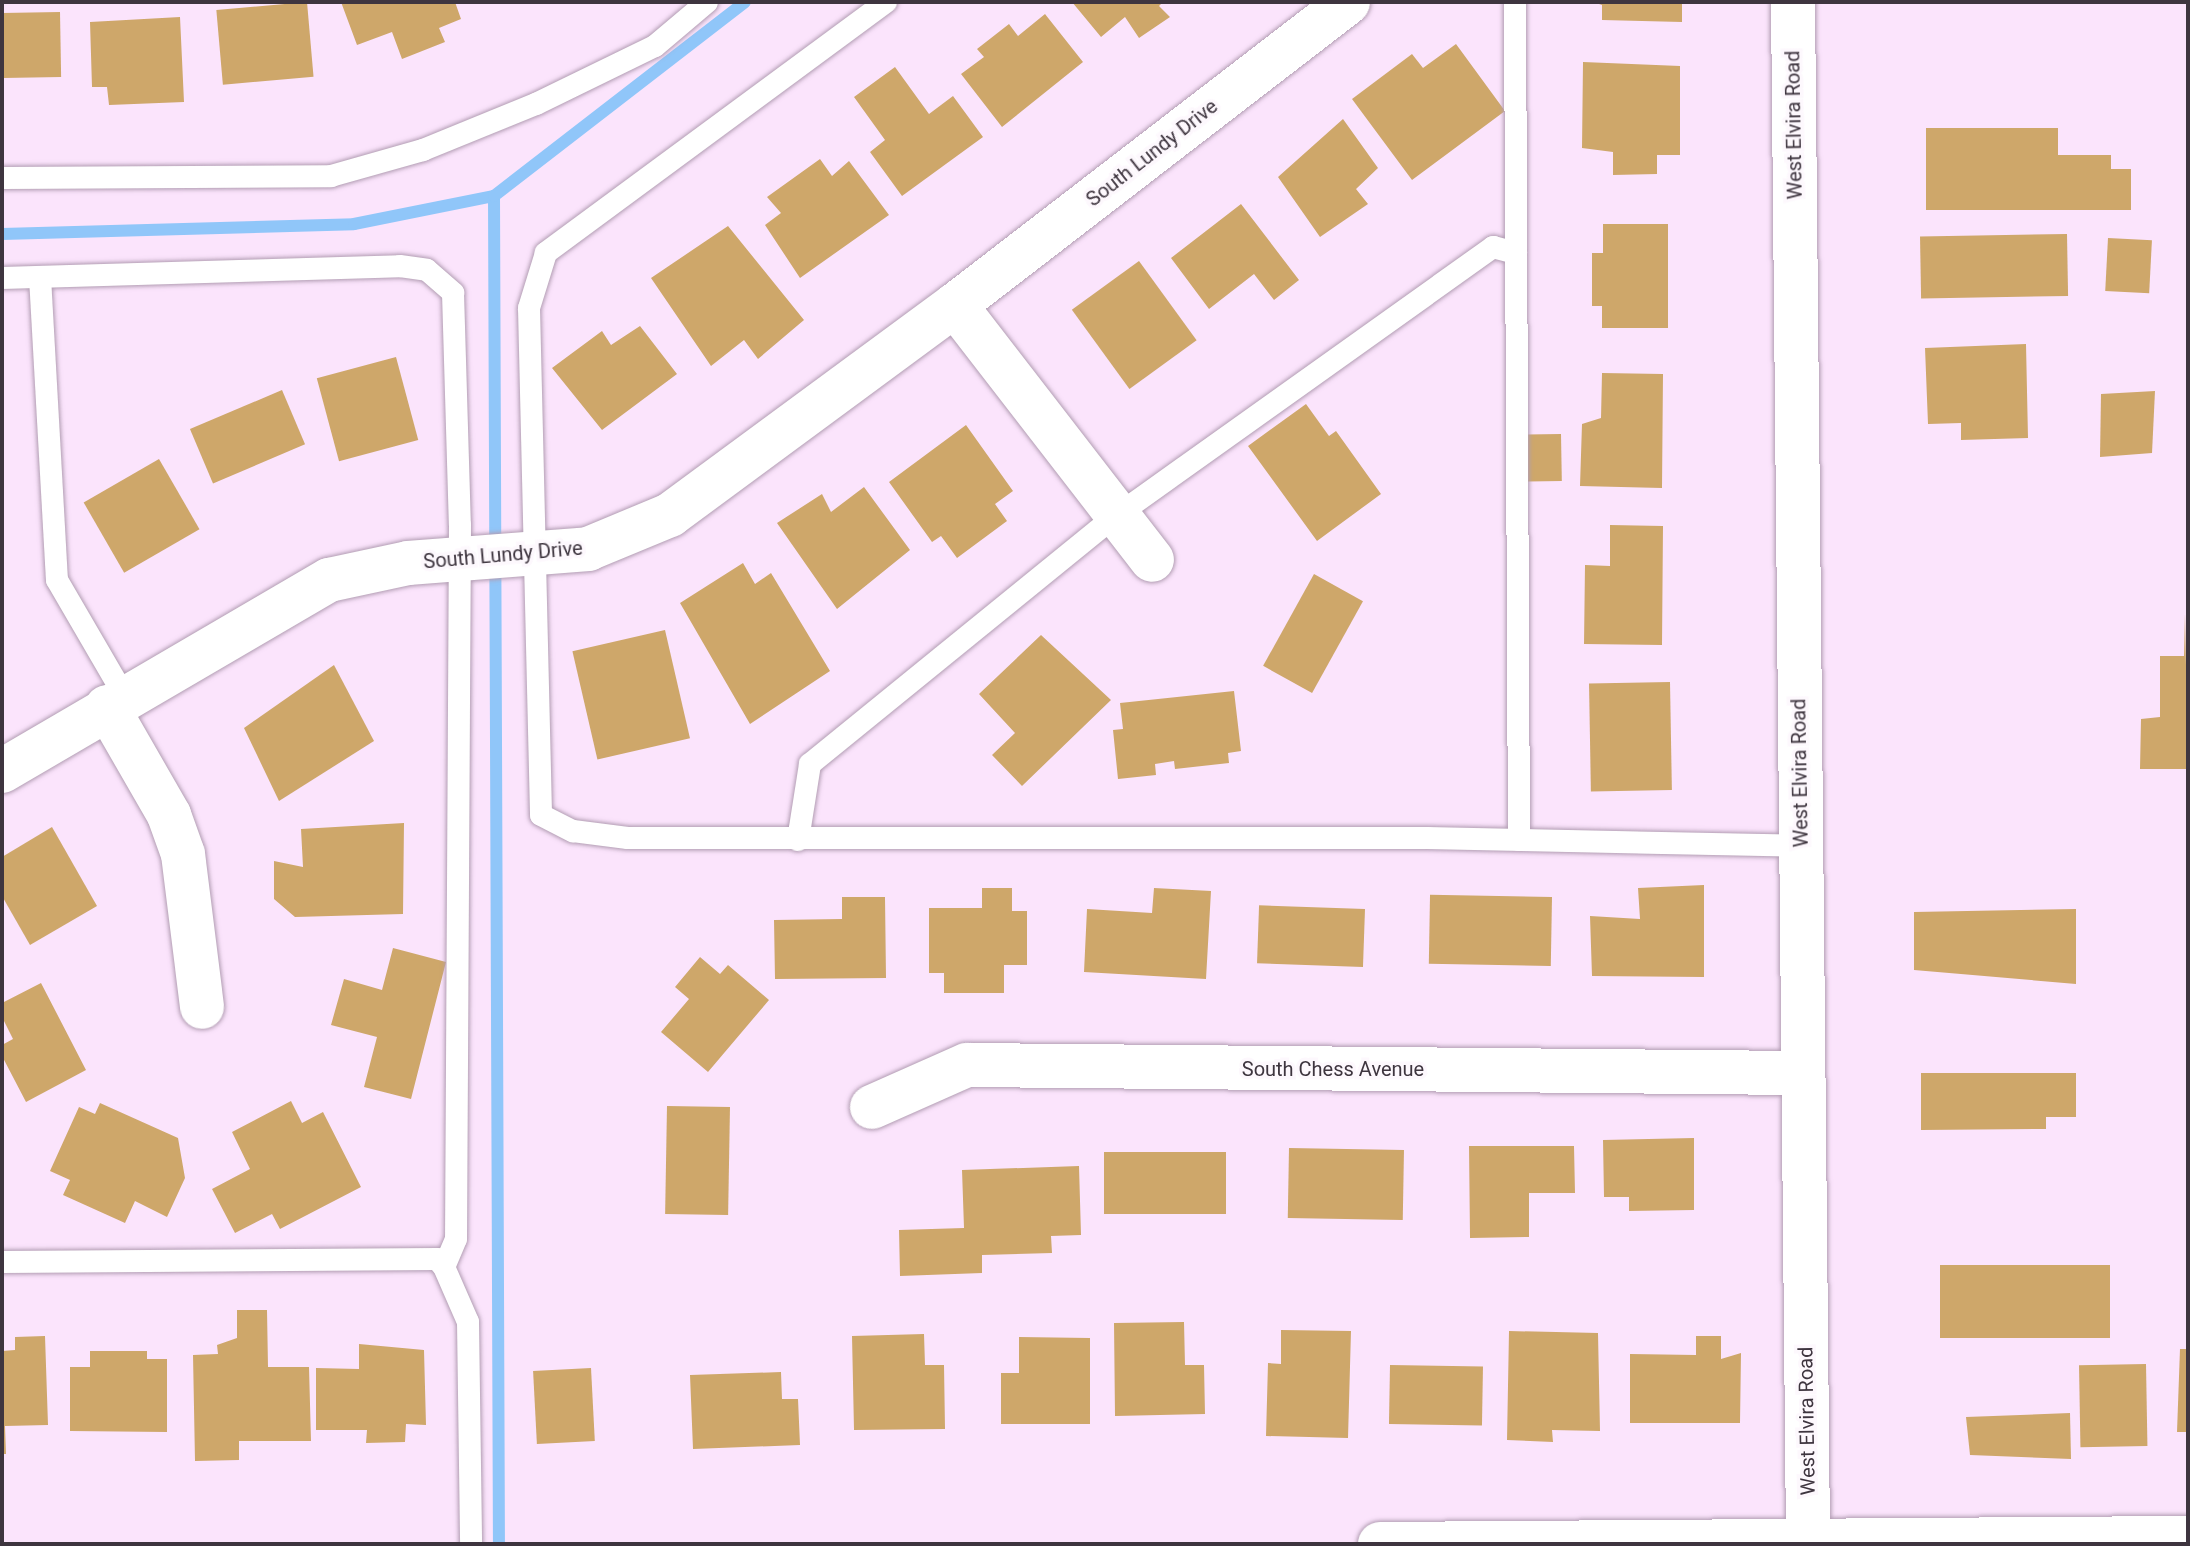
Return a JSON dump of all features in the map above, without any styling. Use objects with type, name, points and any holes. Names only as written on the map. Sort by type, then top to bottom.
[{"type":"street","name":"South Lundy Drive","points":[[2,771],[329,580],[408,563],[588,549],[670,515],[955,305],[1348,2]]},
{"type":"street","name":"West Elvira Road","points":[[1793,2],[1808,1542]]},
{"type":"street","points":[[955,305],[1152,560]]},
{"type":"street","points":[[116,702],[169,815],[183,854],[202,1007]]},
{"type":"street","name":"South Chess Avenue","points":[[872,1107],[967,1065],[1803,1073]]},
{"type":"street","points":[[1380,1544],[2188,1538]]},
{"type":"lane","points":[[2,178],[331,176],[423,150],[536,104],[655,46],[707,2]]},
{"type":"lane","points":[[886,2],[546,253],[529,308],[541,815],[573,831],[628,838],[1519,840],[1801,846]]},
{"type":"lane","points":[[1515,2],[1519,840]]},
{"type":"lane","points":[[798,840],[810,764],[1117,515],[1493,247],[1516,253]]},
{"type":"lane","points":[[2,278],[400,266],[427,270],[453,293],[460,559],[456,1239],[444,1267]]},
{"type":"lane","points":[[40,277],[57,580],[116,702]]},
{"type":"lane","points":[[2,1262],[437,1259],[444,1267],[468,1322],[471,1544]]},
{"type":"building","points":[[307,2],[314,77],[223,85],[216,10]]},
{"type":"building","points":[[341,2],[455,2],[461,19],[439,28],[445,42],[402,59],[392,32],[357,45]]},
{"type":"building","points":[[1072,2],[1163,2],[1159,6],[1170,17],[1139,38],[1125,17],[1101,37]]},
{"type":"building","points":[[1682,2],[1682,22],[1602,20],[1602,5],[1596,3]]},
{"type":"building","points":[[60,12],[61,77],[3,78],[2,13]]},
{"type":"building","points":[[1045,14],[1083,62],[1002,127],[961,74],[984,57],[977,49],[1009,24],[1018,36]]},
{"type":"building","points":[[180,17],[184,102],[109,105],[107,87],[92,87],[90,22]]},
{"type":"building","points":[[1456,44],[1505,111],[1412,180],[1352,99],[1412,54],[1423,68]]},
{"type":"building","points":[[1583,62],[1680,66],[1680,155],[1657,155],[1657,174],[1613,175],[1613,152],[1582,148]]},
{"type":"building","points":[[895,67],[929,114],[953,96],[983,137],[902,196],[870,152],[885,140],[854,97]]},
{"type":"building","points":[[1343,119],[1378,168],[1356,189],[1368,204],[1320,237],[1278,177]]},
{"type":"building","points":[[1926,128],[2058,128],[2058,155],[2111,155],[2111,169],[2131,169],[2131,210],[1926,210]]},
{"type":"building","points":[[820,159],[832,176],[849,161],[889,215],[800,278],[765,225],[781,213],[767,197]]},
{"type":"building","points":[[1241,204],[1299,280],[1274,300],[1254,274],[1209,309],[1171,258]]},
{"type":"building","points":[[1603,224],[1668,224],[1668,328],[1602,328],[1602,306],[1592,306],[1592,253],[1603,253]]},
{"type":"building","points":[[728,226],[804,320],[758,359],[744,340],[711,366],[651,278]]},
{"type":"building","points":[[2067,234],[2068,296],[1921,299],[1920,237]]},
{"type":"building","points":[[2108,238],[2152,240],[2149,293],[2105,291]]},
{"type":"building","points":[[1139,261],[1197,340],[1129,389],[1072,310]]},
{"type":"building","points":[[640,326],[677,374],[602,430],[552,368],[602,331],[611,345]]},
{"type":"building","points":[[2026,344],[2028,438],[1961,440],[1961,423],[1928,424],[1925,348]]},
{"type":"building","points":[[396,357],[418,440],[339,461],[317,378]]},
{"type":"building","points":[[1602,373],[1663,374],[1662,488],[1580,486],[1582,424],[1601,418]]},
{"type":"building","points":[[282,390],[305,444],[213,483],[190,429]]},
{"type":"building","points":[[2155,391],[2152,453],[2100,457],[2101,394]]},
{"type":"building","points":[[1306,404],[1329,436],[1336,431],[1381,494],[1317,541],[1248,446]]},
{"type":"building","points":[[966,425],[1013,491],[995,504],[1007,521],[957,558],[941,536],[932,542],[889,482]]},
{"type":"building","points":[[1561,434],[1562,481],[1528,482],[1527,435]]},
{"type":"building","points":[[159,459],[200,529],[124,573],[84,502]]},
{"type":"building","points":[[864,487],[910,550],[837,609],[777,523],[822,494],[831,512]]},
{"type":"building","points":[[1610,525],[1663,526],[1662,645],[1584,644],[1585,565],[1610,566]]},
{"type":"building","points":[[743,563],[755,584],[771,573],[830,671],[750,724],[680,603]]},
{"type":"building","points":[[1314,574],[1363,601],[1312,693],[1263,666]]},
{"type":"building","points":[[2185,613],[2188,769],[2140,769],[2141,719],[2160,717],[2160,656],[2184,656]]},
{"type":"building","points":[[665,630],[690,738],[597,760],[572,651]]},
{"type":"building","points":[[1041,635],[1111,700],[1022,786],[992,755],[1015,733],[979,694]]},
{"type":"building","points":[[334,665],[374,741],[279,801],[244,728]]},
{"type":"building","points":[[1670,682],[1672,790],[1591,791],[1589,683]]},
{"type":"building","points":[[1234,691],[1241,751],[1228,753],[1229,763],[1175,769],[1174,761],[1155,764],[1156,775],[1118,779],[1113,730],[1123,729],[1120,703]]},
{"type":"building","points":[[404,823],[403,914],[295,917],[274,899],[274,861],[303,867],[301,829]]},
{"type":"building","points":[[52,827],[97,906],[30,945],[2,896],[2,857]]},
{"type":"building","points":[[1704,885],[1704,977],[1592,976],[1590,916],[1640,919],[1638,888]]},
{"type":"building","points":[[982,888],[1012,888],[1012,911],[1027,911],[1027,965],[1004,965],[1004,993],[944,993],[944,973],[929,973],[929,908],[982,908]]},
{"type":"building","points":[[1154,888],[1211,891],[1206,979],[1084,972],[1087,909],[1152,913]]},
{"type":"building","points":[[1430,895],[1552,897],[1551,966],[1429,964]]},
{"type":"building","points":[[842,897],[885,897],[886,978],[775,979],[774,920],[842,919]]},
{"type":"building","points":[[1259,905],[1365,909],[1363,967],[1257,963]]},
{"type":"building","points":[[2076,909],[2076,984],[1914,970],[1914,912]]},
{"type":"building","points":[[393,948],[446,962],[411,1099],[364,1087],[377,1037],[331,1025],[344,979],[382,990]]},
{"type":"building","points":[[700,957],[720,974],[728,965],[769,1000],[708,1072],[661,1032],[689,999],[675,987]]},
{"type":"building","points":[[41,983],[86,1070],[26,1102],[2,1056],[2,1045],[13,1039],[2,1017],[2,1003]]},
{"type":"building","points":[[1921,1073],[2076,1073],[2076,1117],[2046,1117],[2046,1129],[1921,1130]]},
{"type":"building","points":[[291,1101],[302,1123],[323,1112],[361,1187],[280,1229],[272,1214],[235,1233],[212,1189],[250,1169],[232,1132]]},
{"type":"building","points":[[100,1103],[178,1138],[185,1178],[167,1217],[135,1201],[125,1223],[63,1195],[70,1180],[50,1171],[79,1107],[95,1114]]},
{"type":"building","points":[[667,1106],[730,1107],[728,1215],[665,1214]]},
{"type":"building","points":[[1694,1138],[1694,1210],[1629,1211],[1629,1197],[1604,1197],[1603,1140]]},
{"type":"building","points":[[1469,1146],[1574,1146],[1575,1193],[1529,1193],[1529,1237],[1470,1238]]},
{"type":"building","points":[[1289,1148],[1404,1150],[1403,1220],[1288,1218]]},
{"type":"building","points":[[1104,1152],[1226,1152],[1226,1214],[1104,1214]]},
{"type":"building","points":[[1079,1166],[1081,1235],[1051,1236],[1052,1253],[982,1255],[982,1273],[900,1276],[899,1230],[964,1228],[962,1170]]},
{"type":"building","points":[[1940,1265],[2110,1265],[2110,1338],[1940,1338]]},
{"type":"building","points":[[237,1310],[267,1310],[268,1367],[309,1367],[311,1441],[239,1441],[239,1460],[195,1461],[193,1355],[218,1354],[217,1345],[237,1338]]},
{"type":"building","points":[[1184,1322],[1185,1365],[1204,1365],[1205,1414],[1115,1416],[1114,1323]]},
{"type":"building","points":[[1281,1330],[1351,1331],[1348,1438],[1266,1436],[1268,1363],[1281,1364]]},
{"type":"building","points":[[1509,1331],[1598,1333],[1600,1431],[1552,1430],[1553,1442],[1507,1440]]},
{"type":"building","points":[[924,1334],[925,1365],[944,1365],[945,1429],[854,1430],[852,1336]]},
{"type":"building","points":[[45,1336],[48,1425],[5,1426],[6,1454],[2,1454],[2,1351],[15,1350],[15,1337]]},
{"type":"building","points":[[1696,1336],[1721,1336],[1721,1359],[1741,1353],[1740,1423],[1630,1423],[1630,1354],[1696,1355]]},
{"type":"building","points":[[1019,1337],[1090,1338],[1090,1424],[1001,1424],[1001,1373],[1019,1373]]},
{"type":"building","points":[[359,1344],[424,1350],[426,1425],[406,1424],[405,1442],[366,1443],[367,1430],[316,1430],[316,1368],[359,1369]]},
{"type":"building","points":[[2180,1349],[2188,1349],[2188,1432],[2177,1432]]},
{"type":"building","points":[[90,1351],[147,1351],[147,1359],[167,1359],[167,1432],[70,1431],[70,1367],[90,1367]]},
{"type":"building","points":[[2146,1364],[2147,1446],[2080,1447],[2079,1365]]},
{"type":"building","points":[[1390,1365],[1483,1367],[1482,1426],[1389,1424]]},
{"type":"building","points":[[591,1368],[595,1441],[537,1444],[533,1371]]},
{"type":"building","points":[[781,1372],[782,1399],[798,1399],[800,1445],[693,1449],[690,1375]]},
{"type":"building","points":[[2070,1413],[2071,1459],[1970,1455],[1966,1417]]},
{"type":"waterway","points":[[2,234],[354,224],[494,196],[745,2]]},
{"type":"waterway","points":[[494,196],[499,1544]]}]
